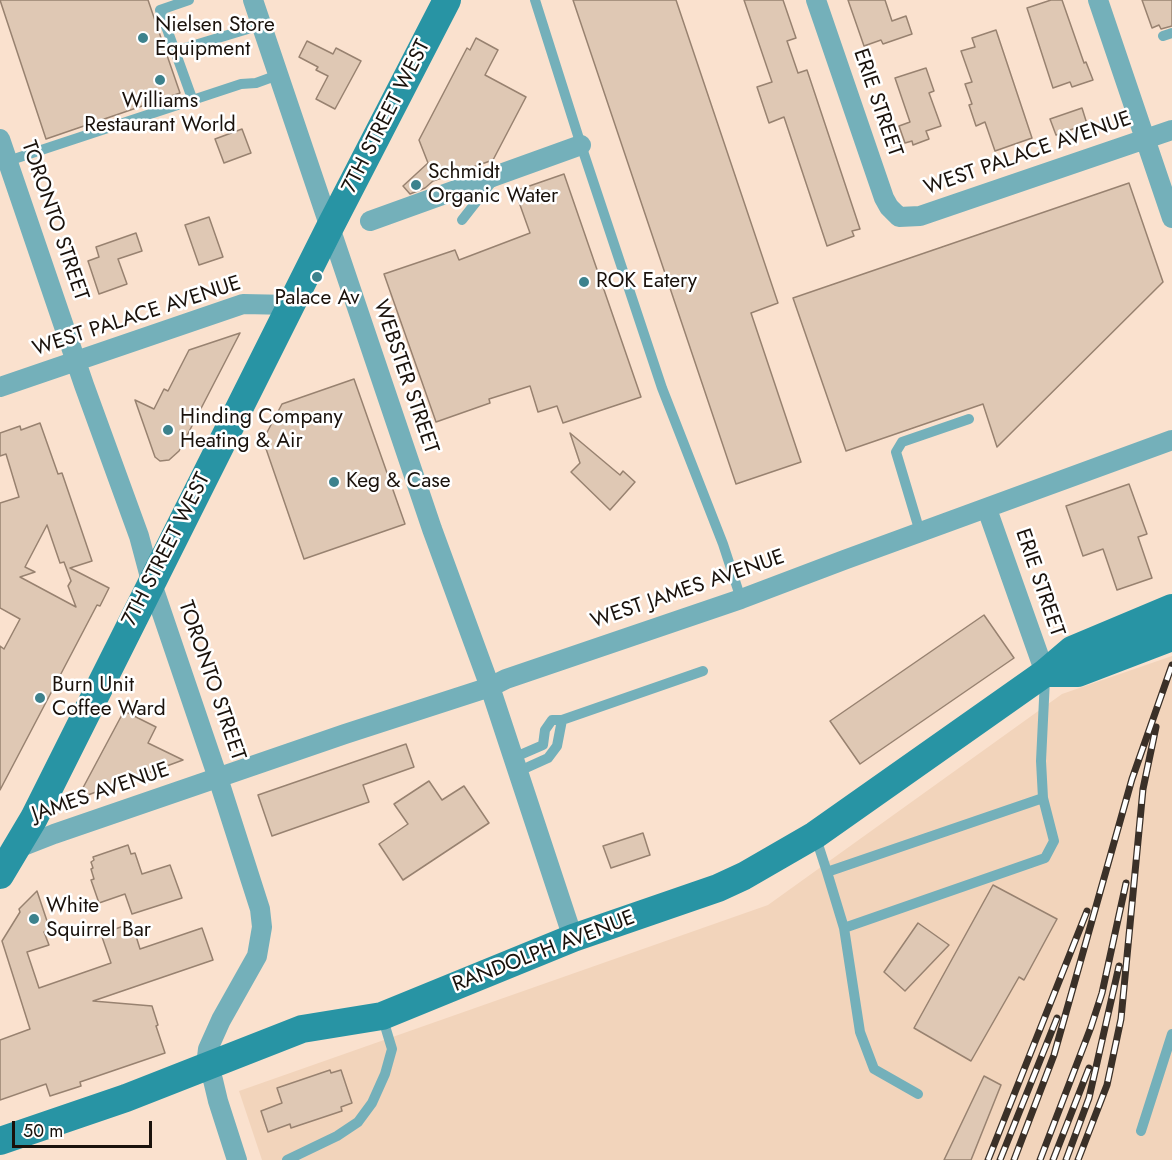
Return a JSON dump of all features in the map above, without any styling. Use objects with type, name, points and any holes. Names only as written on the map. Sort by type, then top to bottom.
[{"type":"street","name":"WEBSTER STREET","points":[[253,0],[432,528],[490,687],[573,938]]},
{"type":"street","name":"7TH STREET WEST","points":[[0,875],[7,852],[34,819],[151,581],[447,0]]},
{"type":"street","name":"ERIE STREET","points":[[816,0],[884,198],[899,217]]},
{"type":"street","points":[[1098,0],[1172,218]]},
{"type":"street","name":"WEST PALACE AVENUE","points":[[899,217],[920,216],[1172,130]]},
{"type":"street","name":"TORONTO STREET","points":[[0,139],[139,536],[151,581],[260,909],[262,927],[257,956],[221,1020],[208,1049],[206,1066]]},
{"type":"street","points":[[370,221],[582,148]]},
{"type":"street","name":"WEST PALACE AVENUE","points":[[0,387],[243,304],[291,305]]},
{"type":"street","name":"WEST JAMES AVENUE","points":[[218,778],[490,687],[506,678],[741,600],[1172,440]]},
{"type":"street","name":"ERIE STREET","points":[[987,508],[1045,673]]},
{"type":"street","name":"RANDOLPH AVENUE","points":[[0,1141],[115,1101],[302,1029],[382,1016],[573,938],[718,888],[774,860],[815,835],[1045,673],[1072,650],[1172,608]]},
{"type":"street","points":[[1045,673],[1078,673],[1172,637]]},
{"type":"street","name":"JAMES AVENUE","points":[[7,852],[218,778]]},
{"type":"street","points":[[206,1066],[213,1080],[237,1160]]},
{"type":"lane","points":[[189,0],[160,10],[193,101]]},
{"type":"lane","points":[[535,0],[662,388],[723,544],[741,600]]},
{"type":"lane","points":[[174,51],[261,24]]},
{"type":"lane","points":[[8,161],[242,84],[256,83],[278,75]]},
{"type":"lane","points":[[462,220],[490,183],[582,148]]},
{"type":"lane","points":[[920,532],[896,452],[902,442],[969,419]]},
{"type":"lane","points":[[515,765],[543,745],[545,730],[552,720],[562,720],[703,671]]},
{"type":"lane","points":[[844,928],[1045,858],[1054,841],[1043,798],[1041,761],[1045,673]]},
{"type":"lane","points":[[827,872],[1043,798]]},
{"type":"lane","points":[[815,835],[844,928],[860,1032],[874,1069],[918,1094]]},
{"type":"lane","points":[[287,1160],[337,1136],[358,1122],[372,1103],[385,1074],[392,1049],[382,1016]]},
{"type":"lane","points":[[1141,1131],[1172,1034]]},
{"type":"shaded area","points":[[1172,656],[1172,1160],[262,1160],[239,1091],[768,905],[1062,694]]},
{"type":"building","points":[[0,0],[148,0],[180,93],[46,139]]},
{"type":"building","points":[[573,0],[676,0],[778,303],[751,313],[801,462],[736,484]]},
{"type":"building","points":[[744,0],[783,0],[796,38],[787,41],[798,73],[807,70],[860,229],[852,231],[854,236],[827,246],[784,117],[769,123],[757,87],[772,82]]},
{"type":"building","points":[[848,0],[885,0],[892,21],[906,16],[912,34],[883,44],[881,40],[864,46]]},
{"type":"building","points":[[1051,0],[1062,0],[1084,63],[1086,62],[1093,80],[1072,87],[1070,82],[1053,88],[1027,8]]},
{"type":"building","points":[[1142,0],[1172,0],[1172,26],[1161,29],[1159,25],[1152,28]]},
{"type":"building","points":[[996,30],[1032,138],[995,151],[985,122],[976,126],[965,84],[972,82],[961,51],[975,47],[972,38]]},
{"type":"building","points":[[476,38],[498,50],[485,75],[526,97],[493,160],[433,181],[425,188],[410,194],[403,186],[428,163],[419,140],[467,48],[470,50]]},
{"type":"building","points":[[307,41],[333,54],[336,48],[361,61],[335,109],[316,99],[328,76],[316,70],[318,67],[299,57]]},
{"type":"building","points":[[926,68],[934,91],[929,93],[941,126],[926,131],[929,139],[913,145],[912,141],[905,143],[899,126],[910,122],[895,78]]},
{"type":"building","points":[[1082,108],[1087,124],[1056,135],[1050,119]]},
{"type":"building","points":[[242,129],[251,153],[224,163],[215,139]]},
{"type":"building","points":[[564,174],[641,397],[563,423],[557,406],[538,412],[530,386],[489,399],[490,403],[436,422],[384,274],[455,250],[459,260],[530,233],[515,191]]},
{"type":"building","points":[[1129,183],[1163,282],[997,447],[983,404],[846,451],[793,298]]},
{"type":"building","points":[[209,217],[223,257],[199,265],[185,225]]},
{"type":"building","points":[[136,233],[142,251],[118,259],[127,284],[99,294],[88,261],[99,257],[96,247]]},
{"type":"building","points":[[240,333],[179,451],[169,460],[160,461],[155,457],[135,400],[154,409],[164,389],[168,391],[189,350]]},
{"type":"building","name":"Keg & Case","points":[[354,379],[405,524],[304,559],[263,440],[282,404]]},
{"type":"building","points":[[40,423],[58,474],[62,473],[92,561],[70,568],[109,588],[100,606],[97,605],[0,790],[0,646],[4,649],[20,619],[0,608],[0,503],[19,497],[6,454],[0,456],[0,433],[20,426],[21,430]],"holes":[[[47,525],[60,563],[64,562],[71,581],[68,586],[76,607],[20,577],[35,572],[25,567]]]},
{"type":"building","points":[[570,433],[620,475],[623,471],[635,482],[610,510],[571,472],[580,463]]},
{"type":"building","points":[[1129,484],[1147,534],[1138,537],[1152,578],[1117,590],[1103,549],[1083,556],[1066,506]]},
{"type":"building","points":[[984,615],[1014,658],[860,764],[830,721]]},
{"type":"building","points":[[124,711],[156,727],[148,743],[183,760],[77,799]]},
{"type":"building","points":[[406,744],[414,767],[363,785],[369,802],[272,836],[258,795]]},
{"type":"building","points":[[429,781],[442,800],[464,786],[489,823],[403,880],[379,844],[408,824],[394,804]]},
{"type":"building","points":[[643,833],[650,855],[611,868],[603,846]]},
{"type":"building","points":[[128,845],[131,854],[135,853],[142,874],[170,865],[182,898],[132,914],[125,894],[99,903],[91,880],[94,879],[91,869],[93,868],[91,862],[94,860],[93,857]]},
{"type":"building","points":[[993,885],[1057,919],[1024,980],[1019,977],[971,1061],[914,1028]]},
{"type":"building","points":[[37,891],[50,930],[44,932],[49,945],[27,952],[39,988],[111,963],[101,934],[132,923],[140,949],[202,928],[213,960],[93,1001],[152,1006],[165,1053],[80,1082],[81,1086],[50,1096],[46,1084],[0,1100],[0,1040],[30,1029],[2,941],[20,912],[19,909]]},
{"type":"building","points":[[918,923],[949,945],[905,991],[884,972]]},
{"type":"building","points":[[330,1070],[331,1073],[341,1070],[352,1103],[341,1107],[342,1111],[291,1128],[290,1124],[268,1132],[261,1111],[282,1103],[277,1088]]},
{"type":"building","points":[[984,1076],[1001,1085],[971,1160],[944,1160]]},
{"type":"railway","points":[[1014,1160],[1054,1055],[1132,779],[1172,665]]},
{"type":"railway","points":[[1078,1160],[1107,1085],[1121,1019],[1143,789],[1156,727]]},
{"type":"railway","points":[[1040,1160],[1102,993],[1126,883]]},
{"type":"railway","points":[[988,1160],[1087,911]]},
{"type":"railway","points":[[1066,1160],[1089,1098],[1119,966]]},
{"type":"railway","points":[[1000,1160],[1057,1018]]},
{"type":"railway","points":[[1053,1160],[1089,1068]]},
{"type":"place","name":"Nielsen Store Equipment","points":[[143,38]]},
{"type":"place","name":"Williams Restaurant World","points":[[160,80]]},
{"type":"place","name":"Schmidt Organic Water","points":[[416,185]]},
{"type":"place","name":"Palace Av","points":[[317,277]]},
{"type":"place","name":"ROK Eatery","points":[[584,282]]},
{"type":"place","name":"Hinding Company Heating & Air","points":[[168,430]]},
{"type":"place","name":"Keg & Case","points":[[334,482]]},
{"type":"place","name":"Burn Unit Coffee Ward","points":[[40,698]]},
{"type":"place","name":"White Squirrel Bar","points":[[34,919]]}]
